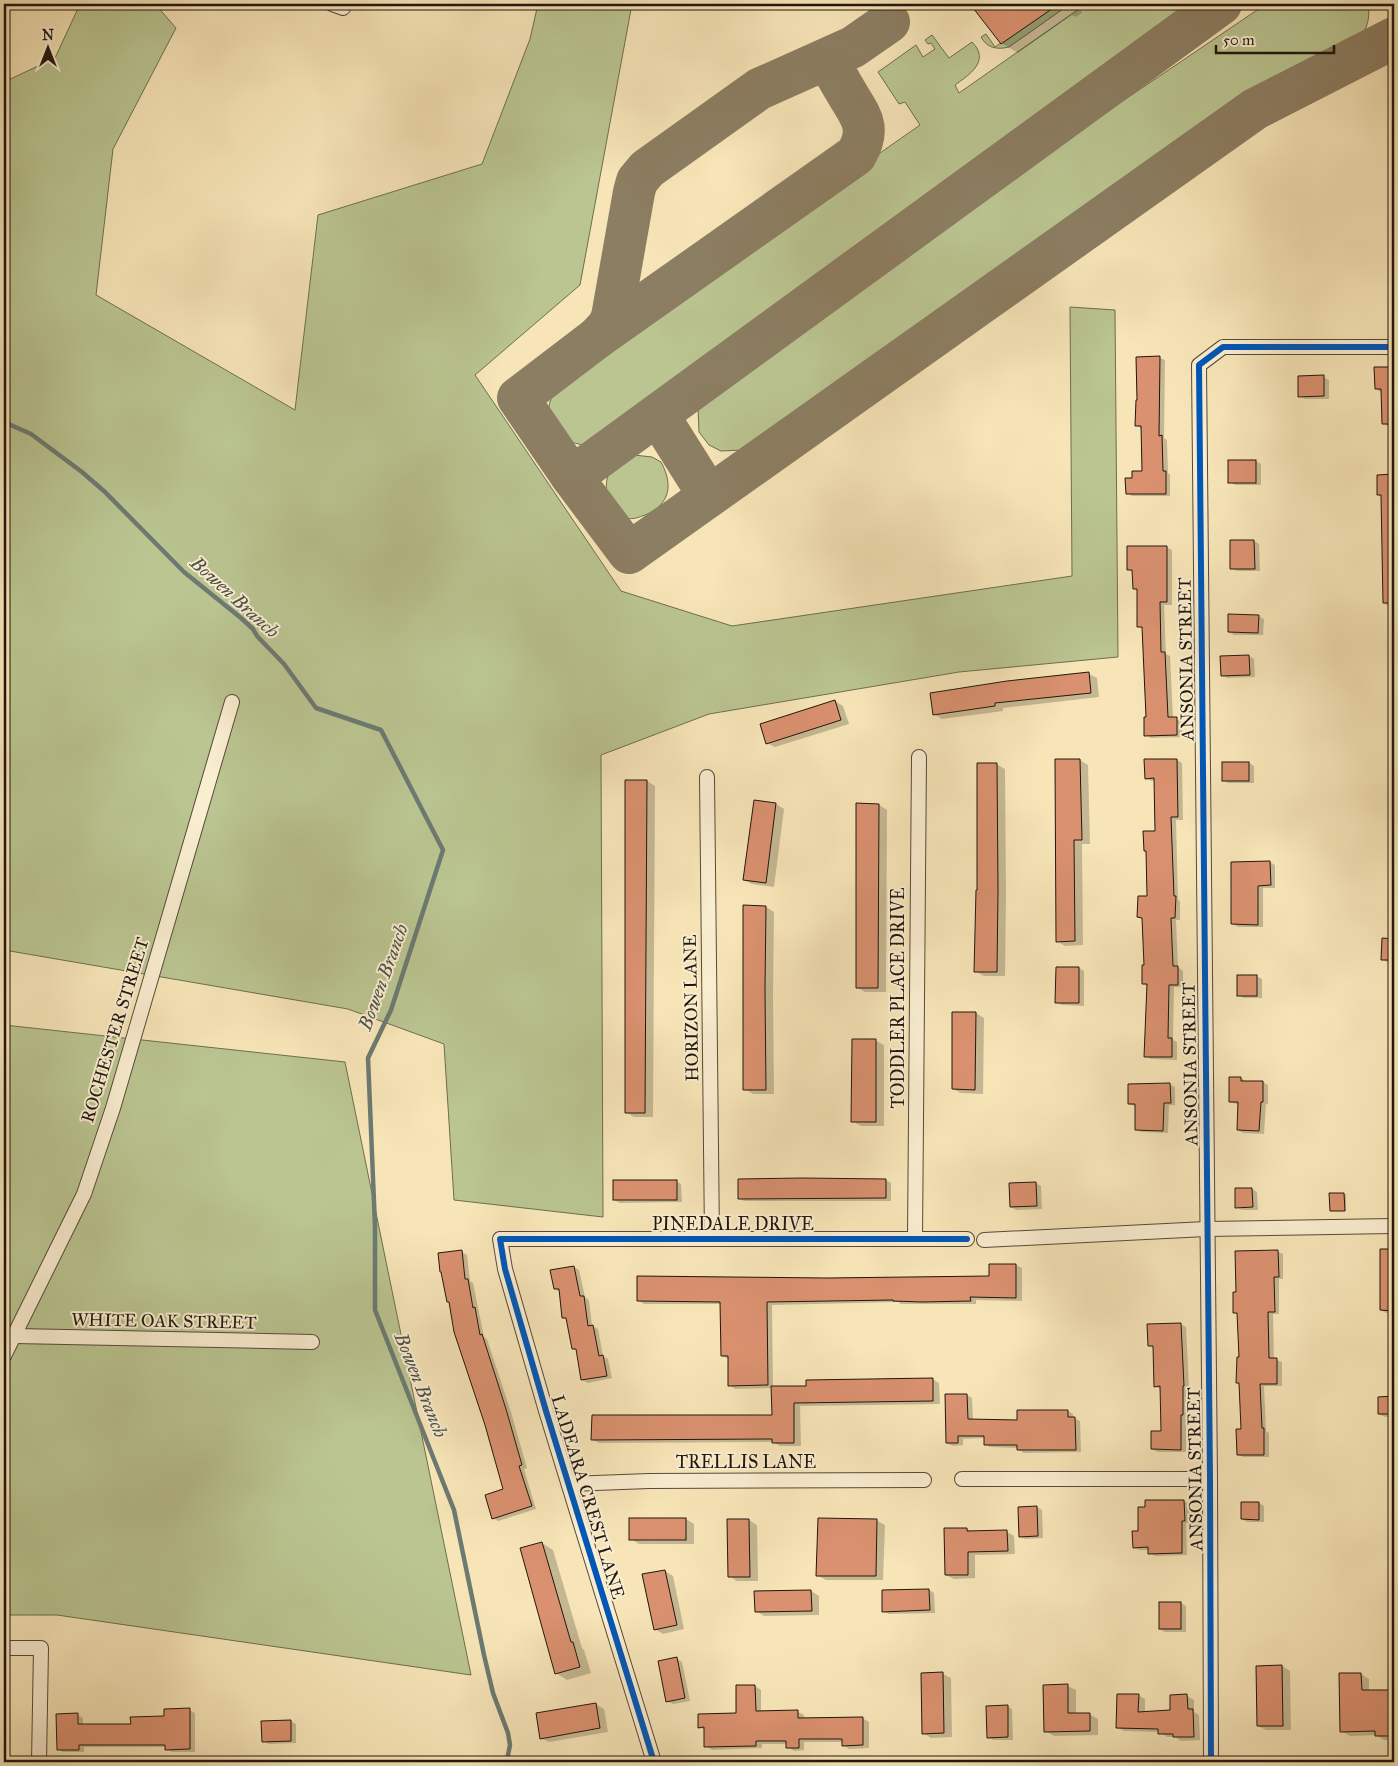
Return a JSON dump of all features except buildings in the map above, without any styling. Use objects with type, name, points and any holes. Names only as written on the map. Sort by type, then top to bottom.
[{"type":"street","name":"ANSONIA STREET","points":[[1211,1762],[1199,365],[1223,347],[1394,347]]},
{"type":"street","name":"ROCHESTER STREET","points":[[4,1356],[84,1194],[113,1108],[232,702]]},
{"type":"street","name":"TODDLER PLACE DRIVE","points":[[915,1239],[918,757]]},
{"type":"street","name":"HORIZON LANE","points":[[707,777],[712,1239]]},
{"type":"street","points":[[984,1240],[1206,1229],[1394,1226]]},
{"type":"street","name":"PINEDALE DRIVE","points":[[500,1239],[967,1239]]},
{"type":"street","name":"LADEARA CREST LANE","points":[[500,1239],[505,1270],[546,1411],[654,1762]]},
{"type":"street","name":"WHITE OAK STREET","points":[[15,1336],[312,1342]]},
{"type":"street","points":[[962,1480],[1210,1479]]},
{"type":"street","name":"TRELLIS LANE","points":[[569,1484],[648,1481],[924,1480]]},
{"type":"street","points":[[4,1648],[40,1648],[39,1762]]},
{"type":"green space","points":[[80,4],[155,4],[176,28],[113,149],[96,295],[295,410],[318,215],[482,164],[530,39],[538,4],[632,4],[580,285],[475,375],[621,591],[732,626],[1072,576],[1070,307],[1115,310],[1118,657],[959,672],[709,714],[601,755],[603,1217],[454,1200],[444,1044],[348,1009],[4,950],[4,82],[55,58]]},
{"type":"green space","points":[[1064,4],[1070,4],[1009,47],[1000,48],[989,46],[981,37],[986,34],[995,47],[1055,6],[1057,8]]},
{"type":"green space","points":[[1086,4],[1217,4],[604,440],[595,444],[585,445],[576,443],[567,440],[553,427],[549,409],[551,399],[557,387],[586,359],[920,125],[905,102],[899,104],[878,72],[916,45],[923,57],[935,49],[931,43],[928,44],[925,40],[932,35],[949,58],[972,42],[977,49],[979,61],[972,72],[955,85],[959,93]]},
{"type":"green space","points":[[1266,4],[1368,4],[1368,21],[1362,36],[1354,45],[1335,57],[1204,121],[742,450],[721,451],[709,445],[699,432],[698,407],[1102,115]]},
{"type":"green space","points":[[634,455],[652,457],[661,462],[665,470],[668,486],[665,499],[660,505],[645,515],[632,519],[620,515],[615,510],[608,497],[606,483],[613,467],[621,460]]},
{"type":"green space","points":[[4,1025],[345,1062],[471,1675],[57,1615],[4,1615]]},
{"type":"waterway","name":"Bowen Branch","points":[[4,422],[31,434],[82,472],[105,492],[184,572],[253,629],[257,636],[284,664],[316,708],[381,730],[443,850],[391,1010],[368,1058],[375,1226],[375,1310],[454,1510],[493,1693],[508,1733],[510,1745],[508,1755]]},
{"type":"taxiway","points":[[572,477],[1221,4]]},
{"type":"taxiway","points":[[598,337],[608,326],[612,317],[634,192],[637,181],[647,169],[759,89],[853,47],[889,22]]},
{"type":"taxiway","points":[[827,59],[862,121],[864,128],[863,136],[856,155],[598,337],[518,398],[572,477],[629,553],[1255,109],[1394,38]]},
{"type":"taxiway","points":[[658,415],[709,496]]},
{"type":"cycle path","points":[[1211,1762],[1199,365],[1223,347],[1394,347]]},
{"type":"cycle path","points":[[654,1762],[546,1411],[505,1269],[500,1239],[967,1239]]}]
